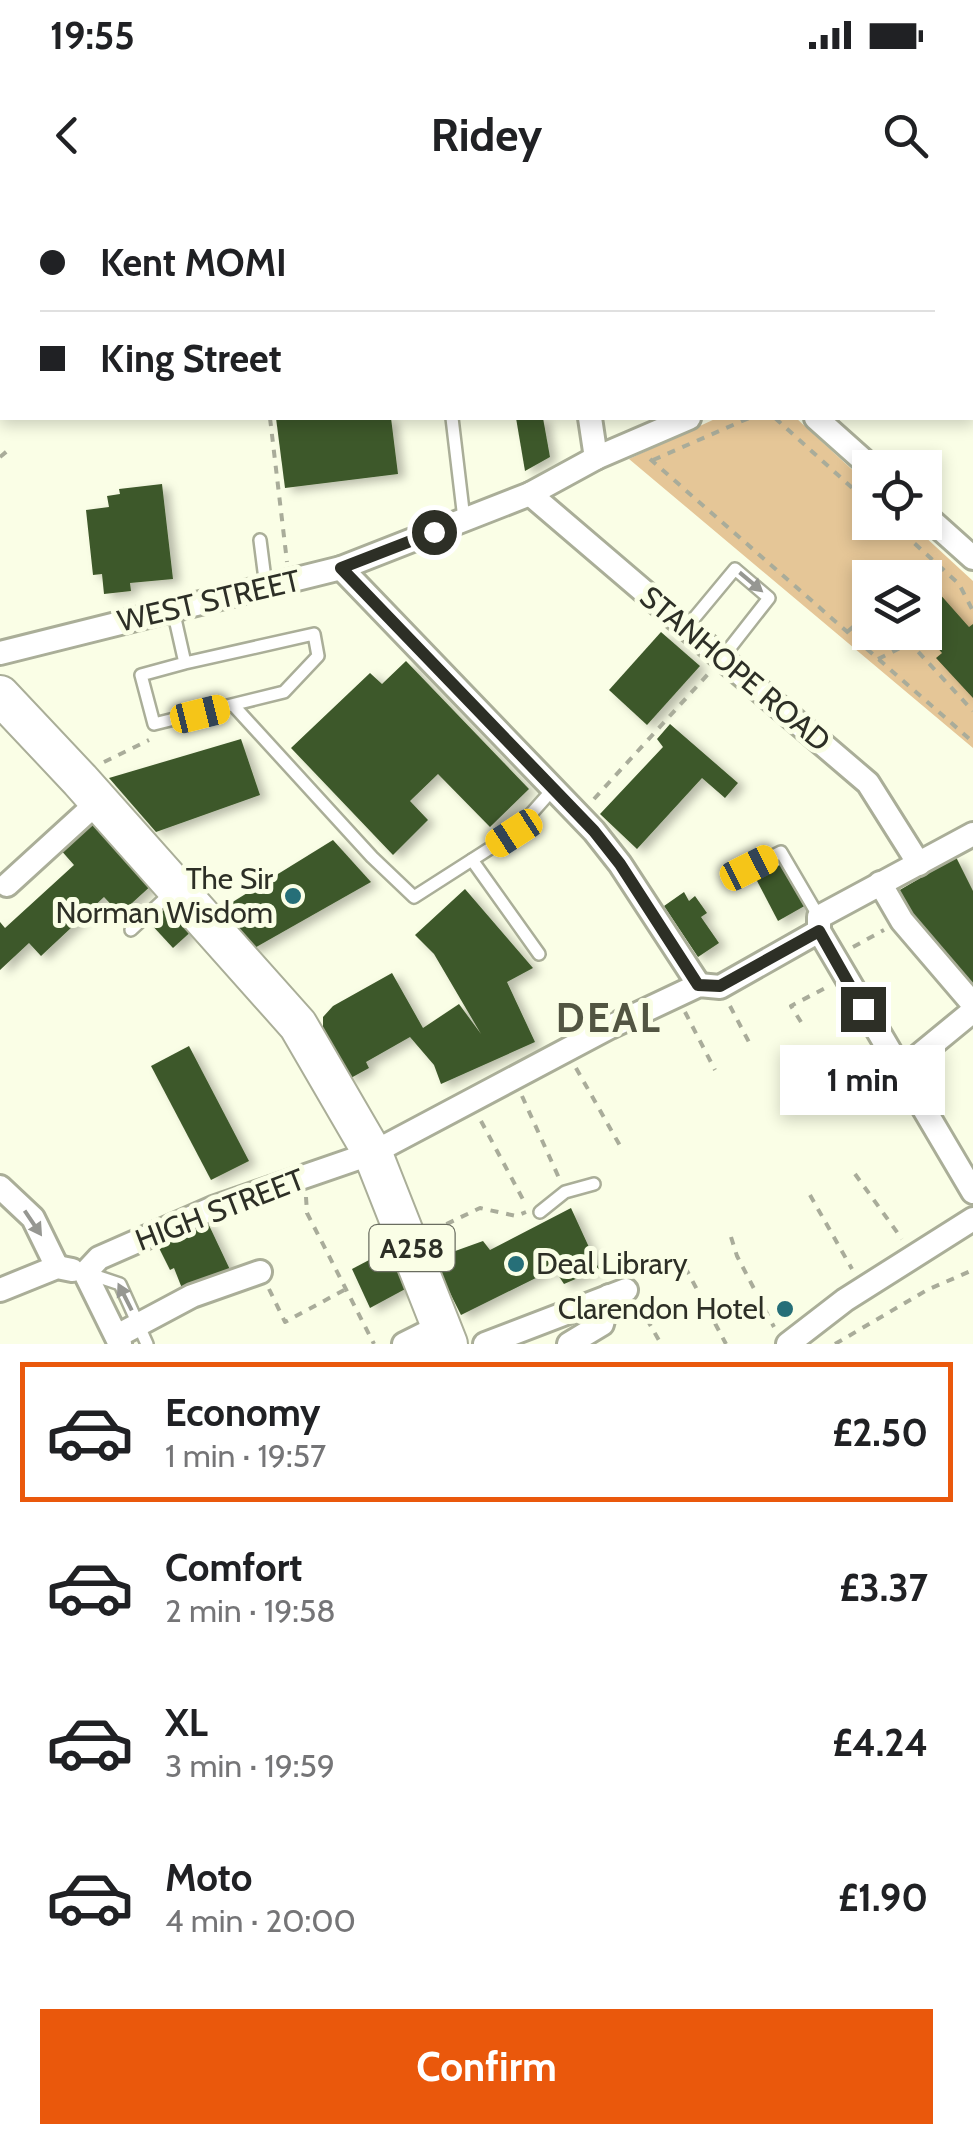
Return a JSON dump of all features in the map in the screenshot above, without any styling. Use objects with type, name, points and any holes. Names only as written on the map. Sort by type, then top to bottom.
[{"type":"main road","name":"A258","points":[[0,695],[95,784],[176,888],[298,1025],[372,1153],[445,1334]]},
{"type":"street","points":[[590,420],[596,458]]},
{"type":"street","name":"WEST STREET","points":[[0,653],[341,568],[530,494],[596,458],[684,420]]},
{"type":"street","points":[[818,420],[852,450]]},
{"type":"street","name":"STANHOPE ROAD","points":[[530,494],[868,782],[919,864]]},
{"type":"street","points":[[942,530],[973,558]]},
{"type":"street","points":[[341,568],[594,831],[709,986]]},
{"type":"street","points":[[7,885],[95,784]]},
{"type":"street","name":"HIGH STREET","points":[[85,1273],[99,1258],[214,1208],[372,1153],[676,994],[709,986],[780,952],[880,884],[973,834]]},
{"type":"street","points":[[880,884],[902,921],[973,1008],[898,1072]]},
{"type":"street","points":[[819,924],[838,968],[973,1192]]},
{"type":"street","points":[[0,1187],[33,1218],[57,1267]]},
{"type":"street","points":[[781,1335],[973,1219]]},
{"type":"street","points":[[0,1290],[57,1267],[85,1273],[119,1340],[143,1335],[192,1296],[260,1272]]},
{"type":"street","points":[[485,1344],[622,1293]]},
{"type":"street","points":[[568,1344],[602,1324],[622,1293]]},
{"type":"street","points":[[404,1344],[445,1334]]},
{"type":"lane","points":[[452,420],[464,520]]},
{"type":"lane","points":[[260,540],[266,587]]},
{"type":"lane","points":[[686,628],[735,569],[758,588],[770,598],[722,658]]},
{"type":"lane","points":[[173,610],[185,663]]},
{"type":"lane","points":[[314,634],[318,656],[284,692],[154,724],[142,675],[185,663],[314,634]]},
{"type":"lane","points":[[234,706],[372,857],[414,897],[514,833],[554,788]]},
{"type":"lane","points":[[749,868],[782,852],[819,924]]},
{"type":"lane","points":[[472,860],[539,954]]},
{"type":"lane","points":[[131,930],[176,888]]},
{"type":"lane","points":[[535,1211],[566,1192],[594,1184]]},
{"type":"lane","points":[[85,1273],[120,1284],[143,1335]]},
{"type":"path","points":[[270,420],[287,562],[306,558],[311,577]]},
{"type":"path","points":[[651,461],[744,420]]},
{"type":"path","points":[[777,420],[852,488]]},
{"type":"path","points":[[631,443],[973,742]]},
{"type":"path","points":[[0,457],[12,447]]},
{"type":"path","points":[[910,540],[958,584],[973,611]]},
{"type":"path","points":[[847,633],[852,628]]},
{"type":"path","points":[[878,659],[910,643],[973,711]]},
{"type":"path","points":[[578,816],[722,658]]},
{"type":"path","points":[[95,784],[159,735],[165,723]]},
{"type":"path","points":[[800,1022],[791,1006],[902,921]]},
{"type":"path","points":[[709,986],[752,1046]]},
{"type":"path","points":[[676,994],[715,1070]]},
{"type":"path","points":[[567,1050],[622,1151]]},
{"type":"path","points":[[850,1102],[898,1072]]},
{"type":"path","points":[[513,1077],[566,1192]]},
{"type":"path","points":[[410,1242],[480,1208],[516,1216],[535,1211],[469,1100]]},
{"type":"path","points":[[310,1174],[307,1213],[374,1344]]},
{"type":"path","points":[[855,1174],[914,1254]]},
{"type":"path","points":[[810,1195],[864,1288]]},
{"type":"path","points":[[731,1237],[737,1256],[781,1335]]},
{"type":"path","points":[[685,1267],[726,1344]]},
{"type":"path","points":[[836,1344],[927,1290],[973,1270]]},
{"type":"path","points":[[260,1272],[286,1322],[348,1288]]},
{"type":"path","points":[[622,1293],[662,1344]]},
{"type":"shaded area","points":[[713,420],[798,420],[852,469],[852,540],[928,540],[973,581],[973,748],[856,650],[942,650],[942,560],[852,560],[852,646],[629,459]]},
{"type":"building","points":[[276,420],[391,420],[398,474],[285,488]]},
{"type":"building","points":[[516,420],[543,420],[550,457],[525,471]]},
{"type":"building","points":[[162,484],[173,579],[130,583],[131,591],[104,594],[102,574],[93,575],[86,510],[109,507],[107,496],[120,494],[119,489]]},
{"type":"building","points":[[942,597],[969,627],[973,624],[973,698],[936,658],[942,653]]},
{"type":"building","points":[[661,632],[700,666],[647,725],[609,690]]},
{"type":"building","points":[[406,661],[529,789],[490,827],[438,774],[410,801],[428,820],[393,855],[291,748],[370,673],[382,684]]},
{"type":"building","points":[[670,724],[738,783],[725,798],[702,778],[637,849],[600,814],[663,747],[657,739]]},
{"type":"building","points":[[241,739],[260,795],[156,832],[109,778]]},
{"type":"building","points":[[93,817],[154,883],[120,914],[104,897],[41,956],[29,943],[0,970],[0,922],[5,928],[74,865],[59,848]]},
{"type":"building","name":"The Sir Norman Wisdom","points":[[333,840],[371,882],[251,950],[218,911]]},
{"type":"building","points":[[956,857],[973,891],[973,1001],[893,894]]},
{"type":"building","points":[[782,864],[808,904],[778,921],[755,877]]},
{"type":"building","points":[[465,889],[533,968],[507,982],[535,1042],[441,1084],[434,1065],[410,1037],[366,1062],[369,1068],[349,1079],[323,1029],[323,1017],[333,1006],[392,973],[423,1028],[459,1004],[481,1034],[434,954],[415,935]]},
{"type":"building","points":[[684,892],[689,901],[695,896],[707,913],[701,917],[719,943],[698,957],[664,906]]},
{"type":"building","points":[[172,901],[195,928],[173,948],[149,922]]},
{"type":"building","points":[[189,1046],[249,1161],[211,1180],[151,1066]]},
{"type":"building","name":"Deal Library","points":[[571,1208],[599,1269],[564,1284],[554,1269],[461,1315],[433,1259],[483,1241],[490,1250]]},
{"type":"building","points":[[207,1221],[233,1276],[185,1296],[174,1268],[170,1270],[157,1244]]},
{"type":"building","points":[[390,1249],[409,1287],[370,1308],[352,1269]]},
{"type":"place","name":"The Sir Norman Wisdom","points":[[293,896]]},
{"type":"place","name":"Deal Library","points":[[516,1264]]},
{"type":"place","name":"Clarendon Hotel","points":[[785,1309]]},
{"type":"district","name":"DEAL","points":[[609,1018]]},
{"type":"route","points":[[434,532],[341,568],[594,831],[620,864],[698,985],[720,986],[819,931],[863,1009]]}]
